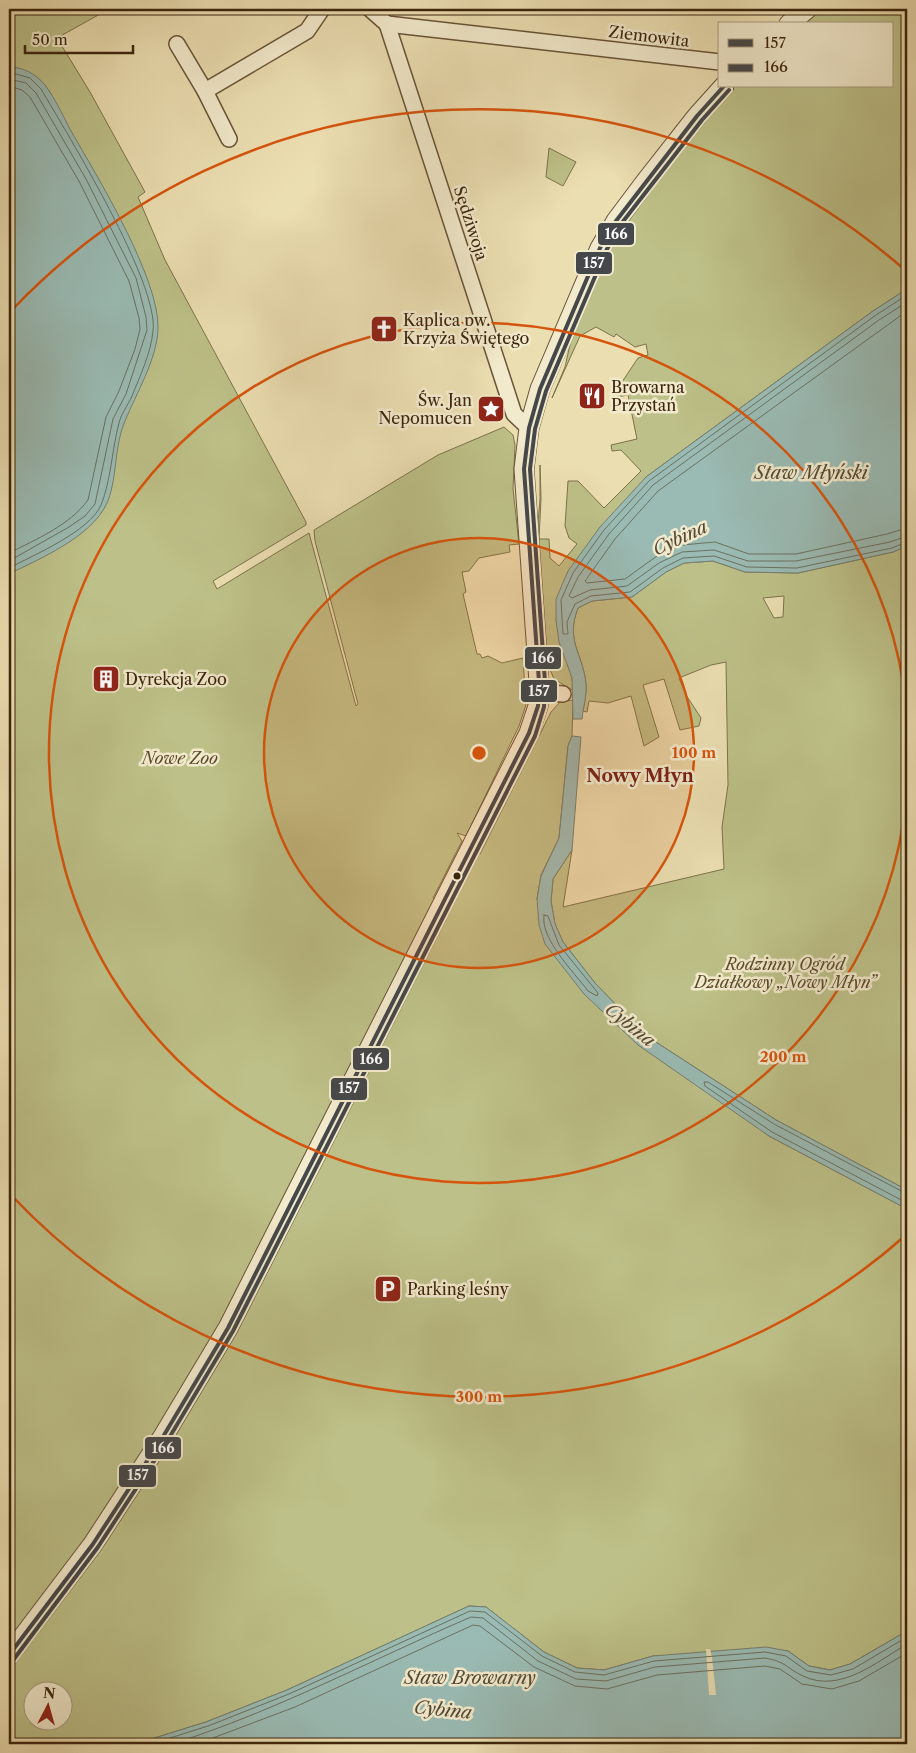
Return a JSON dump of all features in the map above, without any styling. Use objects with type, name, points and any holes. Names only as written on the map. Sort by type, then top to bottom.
[{"type":"street","points":[[204,92],[307,31],[322,9]]},
{"type":"street","points":[[791,22],[807,9]]},
{"type":"street","points":[[373,10],[387,24]]},
{"type":"street","name":"Ziemowita","points":[[387,24],[718,62]]},
{"type":"street","name":"Sędziwoja","points":[[387,24],[514,414],[529,428]]},
{"type":"street","points":[[177,44],[229,139]]},
{"type":"street","points":[[9,1655],[93,1544],[164,1435],[228,1328],[529,733],[538,706],[539,692],[524,491],[525,457],[529,428],[540,389],[587,277],[607,236],[668,152],[722,88]]},
{"type":"street","points":[[539,692],[563,694]]},
{"type":"green space","name":"Nowe Zoo","points":[[9,9],[109,9],[57,38],[90,92],[145,192],[138,197],[165,260],[306,522],[306,525],[213,581],[217,589],[309,533],[356,706],[358,704],[315,541],[314,530],[438,455],[504,427],[513,435],[515,445],[513,489],[519,544],[509,545],[510,552],[479,558],[469,571],[462,572],[466,592],[463,594],[477,654],[480,654],[482,658],[488,656],[502,663],[523,658],[526,705],[519,726],[466,836],[457,833],[462,841],[433,898],[437,901],[208,1349],[88,1539],[9,1645]]},
{"type":"green space","points":[[818,9],[907,9],[907,289],[873,311],[646,477],[556,620],[574,691],[554,679],[544,656],[537,535],[540,465],[541,499],[539,539],[549,539],[550,558],[559,566],[577,544],[569,538],[565,526],[568,481],[578,481],[604,508],[641,471],[621,450],[612,451],[611,445],[637,439],[628,395],[617,397],[614,386],[620,385],[638,358],[648,355],[646,344],[635,347],[616,334],[614,337],[596,327],[580,336],[552,398],[565,367],[573,331],[605,254],[627,217],[709,113],[732,88],[894,88],[894,22],[802,22]]},
{"type":"green space","points":[[549,148],[576,162],[563,186],[546,177]]},
{"type":"green space","name":"Rodzinny Ogród Działkowy „Nowy Młyn”","points":[[907,546],[907,1190],[776,1120],[645,1035],[595,983],[563,942],[555,924],[551,901],[553,879],[572,850],[563,907],[724,869],[722,827],[728,785],[726,662],[711,665],[679,678],[686,695],[701,718],[699,726],[680,730],[664,679],[643,685],[659,737],[644,746],[631,696],[608,703],[589,701],[587,712],[583,711],[586,684],[573,629],[578,608],[592,601],[632,597],[666,572],[684,563],[713,561],[745,572],[798,573],[893,552]],"holes":[[[784,596],[783,617],[774,618],[763,598]]]},
{"type":"green space","points":[[573,700],[572,736],[568,746],[559,838],[541,875],[537,899],[584,994],[769,1136],[907,1209],[907,1631],[850,1664],[830,1670],[809,1666],[788,1651],[653,1656],[604,1670],[577,1668],[544,1652],[486,1607],[469,1606],[287,1690],[206,1722],[135,1744],[9,1744],[9,1667],[100,1546],[477,852],[480,854],[551,712],[560,702]]},
{"type":"water","points":[[9,67],[24,70],[38,78],[56,101],[125,228],[138,256],[149,283],[156,308],[158,329],[150,364],[122,430],[110,495],[104,509],[82,533],[68,543],[9,574]]},
{"type":"water","name":"Staw Młyński","points":[[907,289],[907,546],[893,552],[798,573],[745,572],[713,561],[684,563],[666,572],[632,597],[592,601],[578,608],[573,630],[586,688],[582,719],[573,719],[572,678],[559,642],[556,599],[568,571],[600,527],[646,477],[873,311]]},
{"type":"water","name":"Cybina","points":[[572,736],[581,737],[572,850],[553,879],[551,901],[555,924],[563,942],[595,983],[645,1035],[776,1120],[907,1190],[907,1209],[769,1136],[638,1045],[584,994],[545,944],[539,925],[537,899],[541,876],[559,838],[568,746]]},
{"type":"water","name":"Staw Browarny","points":[[469,1606],[486,1607],[544,1652],[577,1668],[604,1670],[653,1656],[766,1647],[788,1651],[809,1666],[830,1670],[850,1664],[907,1631],[907,1744],[135,1744],[206,1722],[287,1690]]},
{"type":"pier","points":[[706,1649],[710,1649],[712,1657],[716,1695],[709,1695]]},
{"type":"transit line","name":"157","points":[[9,1655],[93,1544],[164,1435],[228,1328],[529,733],[538,706],[539,682],[524,469],[529,428],[540,389],[600,248],[616,221],[697,116],[722,88]]},
{"type":"transit line","name":"166","points":[[14,1659],[98,1547],[169,1438],[233,1331],[535,736],[544,707],[545,682],[530,469],[535,429],[546,391],[606,251],[621,224],[702,120],[729,90]]},
{"type":"place","name":"Kaplica pw. Krzyża Świętego","points":[[384,329]]},
{"type":"place","name":"Browarna Przystań","points":[[592,396]]},
{"type":"place","name":"Św. Jan Nepomucen","points":[[491,409]]},
{"type":"place","name":"Dyrekcja Zoo","points":[[106,679]]},
{"type":"place","name":"Parking leśny","points":[[388,1289]]},
{"type":"district","name":"Nowy Młyn","points":[[640,776]]}]
